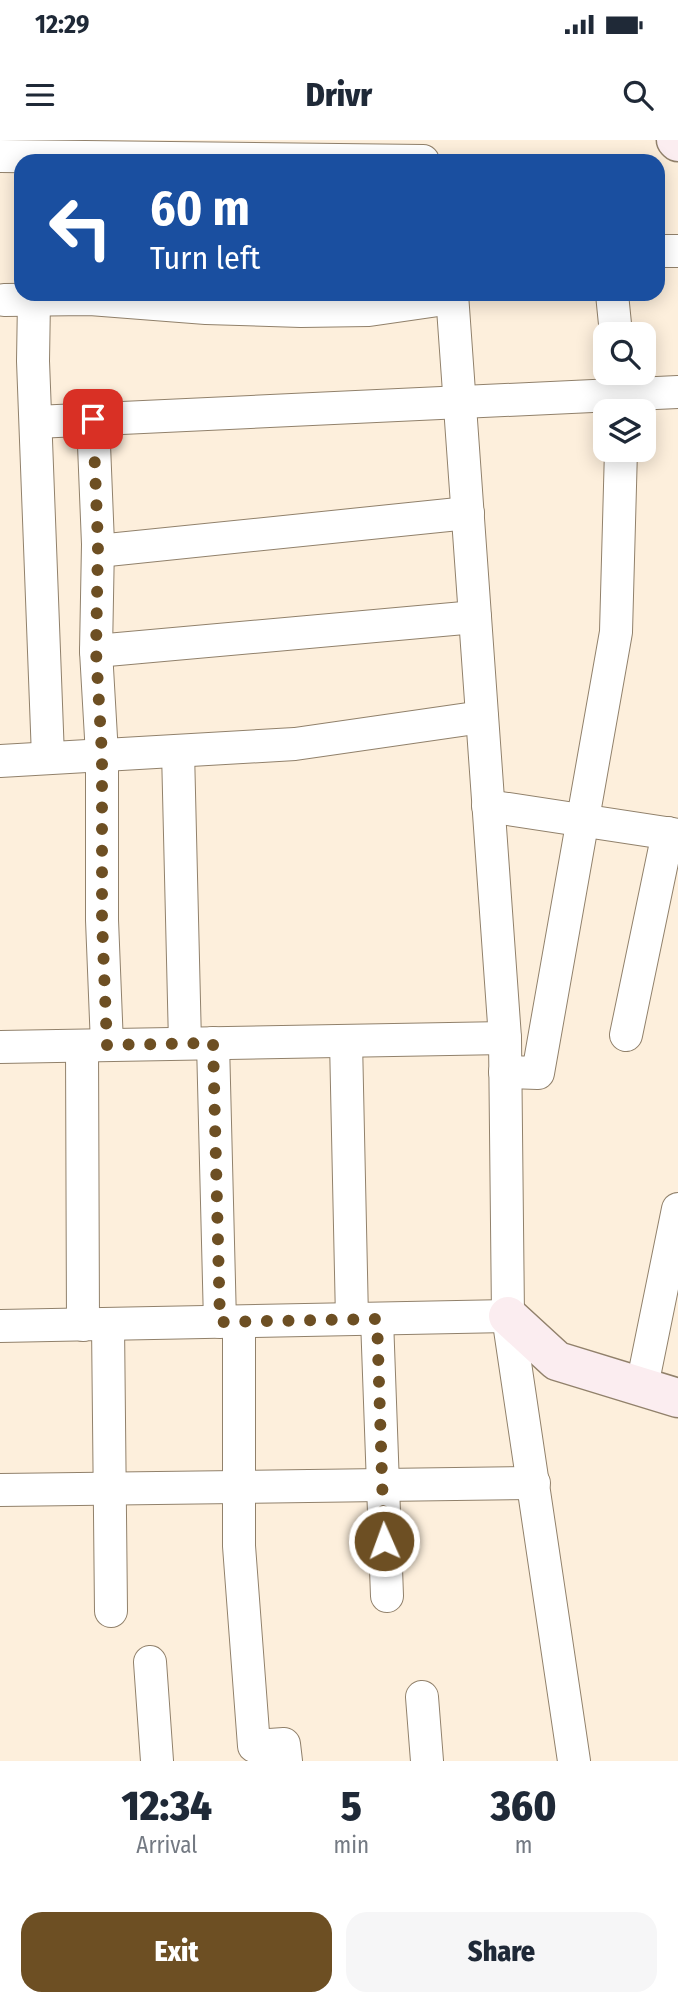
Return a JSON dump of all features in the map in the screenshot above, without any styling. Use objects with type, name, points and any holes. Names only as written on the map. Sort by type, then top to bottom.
[{"type":"street","points":[[19,301],[36,422],[48,757]]},
{"type":"street","points":[[116,301],[206,308],[301,311],[369,310],[422,301]]},
{"type":"street","points":[[452,301],[505,1038],[508,1316],[574,1761]]},
{"type":"street","points":[[613,301],[615,322]]},
{"type":"street","points":[[36,422],[460,400],[678,392]]},
{"type":"street","points":[[93,419],[98,551],[96,651],[102,755],[102,920],[94,1045],[96,1324],[108,1488],[111,1611]]},
{"type":"street","points":[[505,1072],[538,1073],[616,632],[621,462]]},
{"type":"street","points":[[98,551],[468,513]]},
{"type":"street","points":[[96,651],[475,617]]},
{"type":"street","points":[[0,761],[295,744],[482,718]]},
{"type":"street","points":[[178,751],[199,1043],[229,1322],[240,1546],[254,1746],[284,1744],[286,1761]]},
{"type":"street","points":[[488,806],[673,834],[626,1035]]},
{"type":"street","points":[[0,1047],[505,1038]]},
{"type":"street","points":[[346,1041],[365,1319],[382,1485],[387,1596]]},
{"type":"street","points":[[642,1386],[678,1209]]},
{"type":"street","points":[[0,1326],[508,1316],[557,1361],[678,1398]]},
{"type":"street","points":[[0,1490],[534,1483]]},
{"type":"street","points":[[149,1662],[157,1761]]},
{"type":"street","points":[[422,1697],[428,1761]]},
{"type":"route","points":[[93,419],[98,544],[96,651],[102,755],[102,920],[107,1045],[213,1043],[220,1322],[377,1319],[384,1541]]}]
